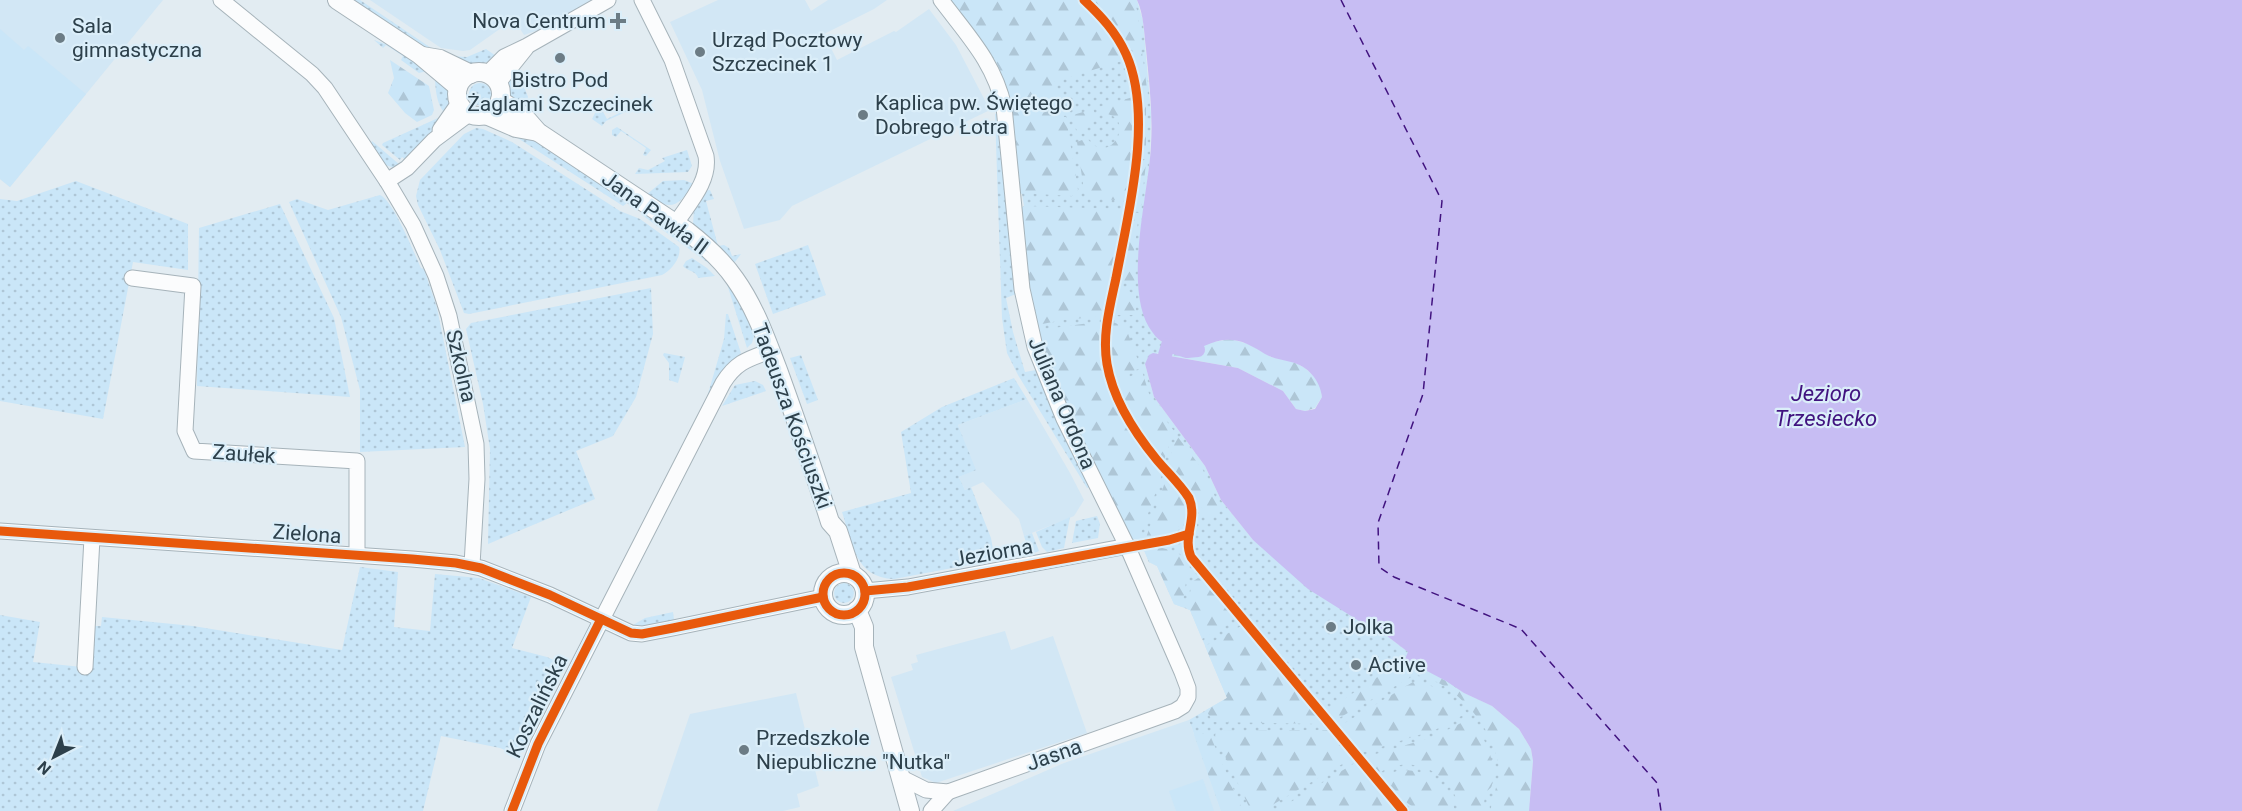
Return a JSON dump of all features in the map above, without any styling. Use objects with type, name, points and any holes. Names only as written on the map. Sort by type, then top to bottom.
[{"type":"street","name":"Szkolna","points":[[221,0],[319,81],[387,181],[413,225],[436,276],[449,316],[476,444],[477,479],[472,565]]},
{"type":"street","name":"Jana Pawła II","points":[[336,0],[420,56],[468,105],[516,128],[538,132]]},
{"type":"street","points":[[489,83],[527,46],[608,0]]},
{"type":"street","points":[[642,0],[672,60],[706,156],[707,170],[703,180],[676,223]]},
{"type":"street","name":"Juliana Ordona","points":[[941,0],[989,64],[1000,88],[1004,107],[1022,289],[1035,348],[1064,419],[1128,546],[1188,688],[1188,697],[1183,706],[1159,717]]},
{"type":"street","name":"Jana Pawła II","points":[[420,56],[440,59],[489,83],[538,132],[676,223],[708,248],[725,266],[754,311]]},
{"type":"street","points":[[387,181],[407,168],[468,105],[465,77],[489,83]]},
{"type":"street","points":[[468,105],[492,111],[489,83]]},
{"type":"street","name":"Zaułek","points":[[132,278],[193,286],[185,431],[194,451],[357,461],[357,555]]},
{"type":"street","name":"Tadeusza Kościuszki","points":[[754,311],[798,425],[830,522],[838,531],[844,574]]},
{"type":"street","name":"Koszalińska","points":[[512,811],[538,744],[730,371],[739,363],[770,351]]},
{"type":"street","name":"Zielona","points":[[0,531],[472,565],[521,582],[601,619]]},
{"type":"street","points":[[85,667],[92,538]]},
{"type":"street","name":"Jeziorna","points":[[865,591],[908,586],[1128,546]]},
{"type":"street","points":[[844,574],[858,578],[865,591],[861,605],[850,612],[830,609],[823,597],[826,583],[844,574]]},
{"type":"street","points":[[601,619],[631,633],[642,634],[823,597]]},
{"type":"street","points":[[850,612],[852,634],[864,647],[910,811]]},
{"type":"street","name":"Jasna","points":[[948,792],[1159,717]]},
{"type":"street","points":[[900,777],[926,790],[948,792]]},
{"type":"street","points":[[932,811],[948,792]]},
{"type":"shaded area","points":[[0,0],[163,0],[10,187],[0,179]]},
{"type":"shaded area","points":[[370,0],[596,0],[553,25],[524,35],[514,19],[470,50],[463,51],[441,48]]},
{"type":"shaded area","points":[[718,0],[805,0],[811,11],[828,0],[887,0],[824,34],[837,60],[896,32],[929,9],[956,45],[990,110],[792,206],[780,220],[744,229],[720,161],[702,90],[670,22]]},
{"type":"shaded area","points":[[1027,399],[1084,500],[1074,516],[1024,536],[1019,519],[983,482],[965,490],[959,477],[975,470],[958,425]]},
{"type":"shaded area","points":[[1005,631],[1011,650],[1053,636],[1087,733],[936,783],[922,777],[891,677],[913,670],[911,664],[918,662],[916,655]]},
{"type":"shaded area","name":"Przedszkole Niepubliczne \"Nutka\"","points":[[796,693],[819,786],[797,794],[800,807],[783,811],[657,811],[690,714]]},
{"type":"shaded area","points":[[1189,720],[1221,811],[953,811],[1064,763]]},
{"type":"green space","points":[[350,0],[360,0],[437,52],[431,51]]},
{"type":"green space","points":[[950,0],[1137,0],[1143,21],[1151,113],[1150,159],[1139,245],[1140,298],[1159,340],[1168,345],[1165,355],[1158,353],[1145,364],[1154,397],[1205,466],[1221,500],[1253,540],[1365,624],[1383,636],[1387,636],[1464,693],[1492,706],[1530,804],[1529,811],[1221,811],[1189,720],[1227,698],[1190,610],[1174,604],[1157,566],[1149,562],[1139,539],[1132,539],[1071,416],[1056,380],[1037,325],[1008,90],[993,57]]},
{"type":"green space","points":[[950,0],[1079,0],[1116,43],[1125,60],[1054,82],[1064,117],[1066,117],[1078,190],[1072,196],[1019,193],[1013,119],[1008,90],[999,67],[987,47]]},
{"type":"green space","points":[[1090,0],[1134,0],[1142,47],[1129,50],[1110,21]]},
{"type":"green space","points":[[0,29],[24,50],[28,46],[86,94],[10,187],[0,179]]},
{"type":"green space","points":[[374,40],[399,49],[427,71],[419,73],[401,60],[403,56],[386,45],[383,48]]},
{"type":"green space","points":[[486,49],[496,56],[484,63],[467,63],[449,56],[467,57]]},
{"type":"green space","points":[[1142,52],[1147,89],[1140,91],[1131,55]]},
{"type":"green space","points":[[390,60],[429,86],[434,110],[432,115],[417,122],[405,113],[388,93],[394,78]]},
{"type":"green space","points":[[435,73],[450,92],[450,104],[445,113],[438,100]]},
{"type":"green space","points":[[513,73],[523,84],[528,97],[522,111],[509,93],[508,83]]},
{"type":"green space","points":[[480,83],[488,86],[491,94],[488,102],[480,105],[472,102],[469,94],[472,86]]},
{"type":"green space","points":[[1146,96],[1146,159],[1140,159],[1140,98]]},
{"type":"green space","points":[[1133,97],[1135,138],[1129,201],[1089,198],[1084,191],[1077,142],[1087,138],[1096,146],[1104,148],[1112,145],[1120,130],[1118,122],[1113,116],[1101,113],[1099,107]]},
{"type":"green space","points":[[646,100],[645,103],[606,121],[602,126],[592,119],[595,113],[602,110],[607,119]]},
{"type":"green space","points":[[1093,109],[1095,114],[1086,123],[1085,133],[1079,134],[1074,125],[1073,115]]},
{"type":"green space","points":[[997,113],[1016,294],[1006,298],[1013,332],[1025,372],[1036,370],[1065,438],[1090,487],[1087,488],[1007,353],[1002,318],[995,114]]},
{"type":"green space","points":[[438,118],[439,120],[424,142],[406,160],[402,157],[400,160],[382,145],[383,143]]},
{"type":"green space","points":[[617,127],[651,150],[646,156],[643,155],[646,148],[621,131],[616,137],[612,135],[612,130]]},
{"type":"green space","points":[[476,128],[512,142],[620,211],[640,219],[679,247],[679,255],[675,263],[662,275],[469,314],[464,313],[416,196],[420,180],[464,134]]},
{"type":"green space","points":[[516,137],[533,139],[630,201],[623,206]]},
{"type":"green space","points":[[372,141],[400,165],[394,168],[383,164],[370,146]]},
{"type":"green space","points":[[687,150],[692,166],[688,172],[635,174],[639,168],[648,170],[665,161],[662,158]]},
{"type":"green space","points":[[1140,163],[1146,163],[1141,207],[1134,204]]},
{"type":"green space","points":[[684,180],[694,184],[683,198],[673,204],[662,203],[646,195],[663,181]]},
{"type":"green space","points":[[76,181],[188,224],[188,270],[133,262],[103,419],[0,401],[0,199],[17,201]]},
{"type":"green space","points":[[710,190],[714,199],[706,201],[718,246],[724,245],[729,248],[732,256],[741,254],[735,262],[731,263],[693,224],[694,208],[704,191]]},
{"type":"green space","points":[[380,195],[397,216],[421,268],[424,269],[437,308],[465,447],[360,452],[360,390],[341,317],[289,202],[297,199],[328,210]]},
{"type":"green space","points":[[280,204],[334,318],[350,397],[197,386],[199,228]]},
{"type":"green space","points":[[1024,206],[1120,209],[1125,212],[1105,316],[1037,325],[1026,267],[1021,208]]},
{"type":"green space","points":[[639,207],[696,247],[714,267],[642,215]]},
{"type":"green space","points":[[1132,212],[1139,213],[1134,253],[1135,289],[1119,276]]},
{"type":"green space","points":[[808,245],[826,295],[773,314],[755,264]]},
{"type":"green space","points":[[692,258],[715,276],[698,278],[696,274],[685,268],[683,266],[686,261]]},
{"type":"green space","points":[[729,282],[755,333],[752,343],[747,348],[727,284]]},
{"type":"green space","points":[[1120,285],[1136,296],[1136,315],[1113,315],[1117,286]]},
{"type":"green space","points":[[651,288],[653,334],[636,397],[613,436],[576,451],[595,499],[488,544],[490,449],[483,404],[466,329],[471,323]]},
{"type":"green space","points":[[726,314],[728,314],[741,353],[722,371],[705,404],[724,339]]},
{"type":"green space","points":[[1111,321],[1127,331],[1141,368],[1116,378],[1110,363]]},
{"type":"green space","points":[[1097,322],[1103,327],[1104,359],[1117,403],[1131,430],[1163,472],[1139,539],[1132,539],[1080,436],[1057,384],[1038,330]]},
{"type":"green space","points":[[1230,339],[1249,344],[1271,357],[1294,362],[1305,368],[1316,378],[1321,388],[1322,397],[1315,408],[1305,411],[1296,409],[1283,391],[1238,368],[1165,355],[1168,345],[1175,349]]},
{"type":"green space","points":[[664,353],[685,357],[678,383],[669,380],[669,363]]},
{"type":"green space","points":[[801,355],[818,400],[807,404],[790,358]]},
{"type":"green space","points":[[1142,371],[1151,400],[1174,431],[1164,460],[1137,428],[1116,385]]},
{"type":"green space","points":[[1014,378],[1027,399],[958,425],[976,470],[959,477],[965,490],[971,487],[991,538],[995,560],[894,579],[881,577],[863,566],[853,547],[842,512],[911,493],[901,432],[942,407]]},
{"type":"green space","points":[[755,381],[763,385],[766,391],[722,406],[735,385]]},
{"type":"green space","points":[[1177,436],[1203,470],[1221,510],[1213,518],[1209,517],[1167,466]]},
{"type":"green space","points":[[1166,479],[1169,479],[1186,498],[1188,505],[1186,519],[1170,535],[1146,538]]},
{"type":"green space","points":[[1097,516],[1100,524],[1098,538],[1072,543],[1076,521]]},
{"type":"green space","points":[[1070,517],[1064,548],[1047,552],[1042,547],[1036,532]]},
{"type":"green space","points":[[1032,533],[1039,551],[1030,555],[1024,536]]},
{"type":"green space","points":[[1155,546],[1177,552],[1189,563],[1182,607],[1174,604],[1157,566],[1149,562],[1144,550]]},
{"type":"green space","points":[[360,567],[398,572],[394,627],[430,631],[435,574],[479,578],[531,597],[512,648],[547,657],[564,665],[519,756],[500,748],[441,736],[423,811],[0,811],[0,615],[40,622],[33,662],[82,667],[94,626],[101,626],[102,617],[193,626],[342,650]]},
{"type":"green space","points":[[1198,578],[1232,615],[1229,624],[1202,639],[1190,610],[1187,609],[1192,582]]},
{"type":"green space","points":[[844,583],[851,586],[854,593],[851,600],[844,603],[837,600],[834,593],[837,586]]},
{"type":"green space","points":[[673,612],[674,620],[644,626],[633,625],[645,618]]},
{"type":"green space","points":[[1241,626],[1320,720],[1320,724],[1213,722],[1206,710],[1227,698],[1205,646]]},
{"type":"green space","points":[[1406,655],[1405,659],[1464,693],[1492,706],[1519,729],[1531,749],[1533,761],[1529,811],[1491,811],[1499,771],[1497,756],[1491,740],[1472,710],[1459,697],[1430,679],[1415,675],[1339,718],[1334,718],[1326,711],[1400,662]]},
{"type":"green space","points":[[1413,682],[1435,688],[1467,713],[1435,730],[1365,752],[1360,750],[1341,729],[1343,724]]},
{"type":"green space","points":[[1471,718],[1484,741],[1493,767],[1492,785],[1485,796],[1484,811],[1460,811],[1450,787],[1431,770],[1406,765],[1394,766],[1381,772],[1368,759],[1369,756],[1433,737]]},
{"type":"green space","points":[[1329,730],[1352,756],[1351,759],[1262,811],[1251,811],[1215,735],[1218,731]]},
{"type":"green space","points":[[1209,733],[1243,811],[1221,811],[1194,735]]},
{"type":"green space","points":[[1353,764],[1358,764],[1398,811],[1276,811]]},
{"type":"green space","points":[[1400,770],[1420,772],[1436,780],[1448,793],[1455,811],[1420,809],[1408,803],[1385,779],[1385,775]]},
{"type":"green space","points":[[1203,779],[1214,811],[1176,811],[1169,791]]},
{"type":"water","name":"Jezioro Trzesiecko","points":[[1137,0],[2242,0],[2242,811],[1529,811],[1533,761],[1531,749],[1519,729],[1492,706],[1464,693],[1405,659],[1408,652],[1387,636],[1383,636],[1308,589],[1253,540],[1221,500],[1205,466],[1154,397],[1145,364],[1149,355],[1153,353],[1238,368],[1283,391],[1296,409],[1305,411],[1315,409],[1322,397],[1316,380],[1308,370],[1297,364],[1272,357],[1247,344],[1232,340],[1215,342],[1193,350],[1177,349],[1167,345],[1153,333],[1144,315],[1139,294],[1138,269],[1139,242],[1151,145],[1151,121],[1143,24]]},
{"type":"waterway","points":[[1165,355],[1168,345],[1187,351],[1198,350]]},
{"type":"ferry route","points":[[1341,0],[1442,201],[1423,394],[1378,523],[1379,567],[1394,577],[1521,629],[1657,783],[1661,811]]},
{"type":"cycle path","points":[[1084,0],[1108,25],[1122,46],[1134,79],[1138,106],[1136,165],[1132,195],[1106,331],[1107,364],[1119,403],[1140,438],[1189,498],[1192,513],[1188,542],[1191,557],[1403,811]]},
{"type":"cycle path","points":[[0,531],[456,563],[481,568],[550,595],[631,633],[642,634],[823,597]]},
{"type":"cycle path","points":[[865,591],[908,587],[1169,540],[1189,534]]},
{"type":"cycle path","points":[[844,573],[859,579],[865,594],[859,609],[844,615],[829,609],[823,594],[829,579],[844,573]]},
{"type":"cycle path","points":[[512,811],[538,744],[601,619]]},
{"type":"place","name":"Nova Centrum","points":[[618,21]]},
{"type":"place","name":"Sala gimnastyczna","points":[[60,38]]},
{"type":"place","name":"Urząd Pocztowy Szczecinek 1","points":[[700,52]]},
{"type":"place","name":"Bistro Pod Żaglami Szczecinek","points":[[560,58]]},
{"type":"place","name":"Kaplica pw. Świętego Dobrego Łotra","points":[[863,115]]},
{"type":"place","name":"Jolka","points":[[1331,627]]},
{"type":"place","name":"Active","points":[[1356,665]]},
{"type":"place","name":"Przedszkole Niepubliczne \"Nutka\"","points":[[744,750]]}]
